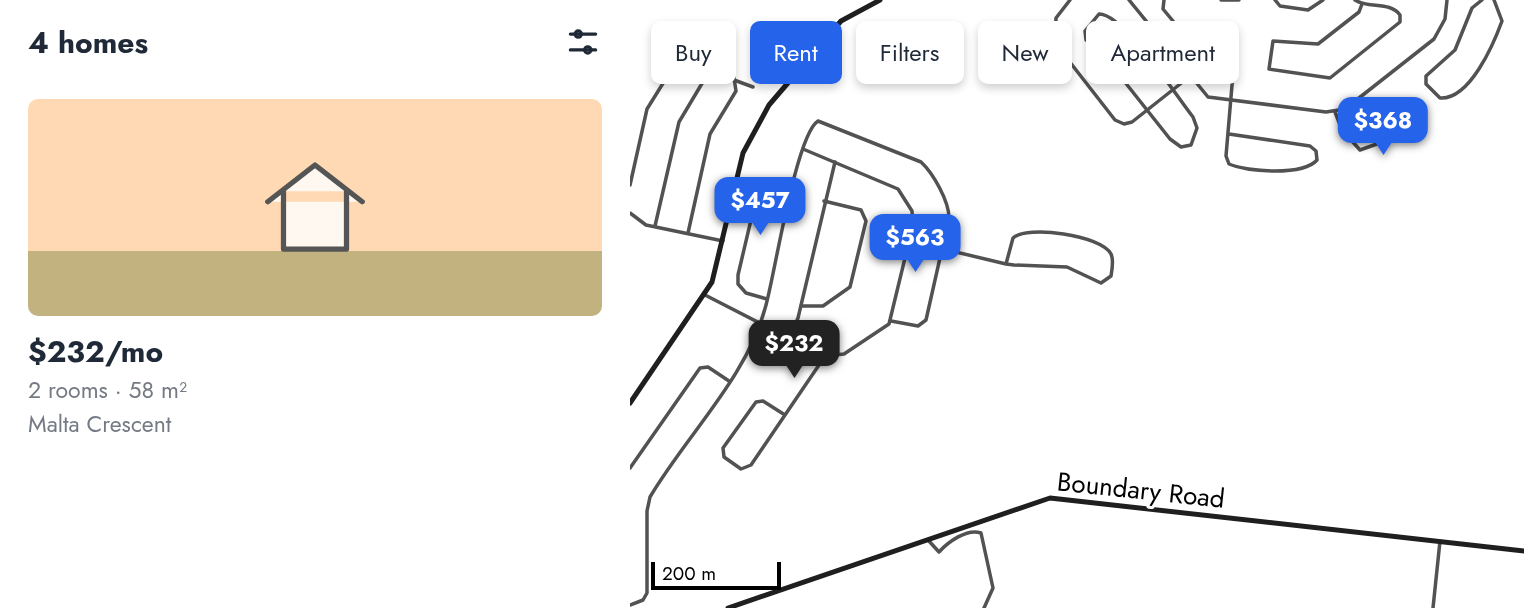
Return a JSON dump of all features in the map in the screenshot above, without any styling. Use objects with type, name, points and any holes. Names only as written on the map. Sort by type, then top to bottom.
[{"type":"street","points":[[630,403],[714,278],[743,153],[776,94],[841,21],[880,0]]},
{"type":"street","points":[[1070,0],[1063,6],[1054,24],[1054,40],[1059,51],[1115,120],[1127,124],[1174,93],[1182,84]]},
{"type":"street","points":[[1129,0],[1145,21]]},
{"type":"street","points":[[1164,0],[1163,9],[1178,27],[1235,37],[1226,159],[1235,167],[1285,171],[1311,166],[1317,160],[1316,151],[1310,146],[1229,134]]},
{"type":"street","points":[[1221,0],[1239,0]]},
{"type":"street","points":[[1275,0],[1280,6],[1308,10],[1323,0]]},
{"type":"street","points":[[1355,0],[1362,4],[1395,9],[1401,20],[1336,74],[1326,78],[1269,69],[1273,41],[1318,44],[1359,12],[1362,4]]},
{"type":"street","points":[[1196,84],[1208,97],[1335,112],[1354,103],[1429,44],[1445,19],[1447,0]]},
{"type":"street","points":[[1482,0],[1472,8],[1455,50],[1426,76],[1426,84],[1440,98],[1450,96],[1483,67],[1503,18],[1493,0]]},
{"type":"street","points":[[1105,14],[1119,23],[1197,123],[1195,139],[1191,145],[1181,147],[1174,143],[1147,110],[1085,38],[1085,32],[1097,15],[1105,14]]},
{"type":"street","points":[[736,79],[753,87]]},
{"type":"street","points":[[630,185],[647,111],[662,84]]},
{"type":"street","points":[[655,226],[678,124],[702,84]]},
{"type":"street","points":[[688,233],[709,138],[736,90],[735,84]]},
{"type":"street","points":[[1335,112],[1339,125],[1356,147],[1363,150],[1413,131],[1416,123],[1399,102],[1393,100],[1348,136]]},
{"type":"street","points":[[630,605],[643,600],[647,593],[647,511],[650,497],[748,354],[768,299],[803,149],[812,126],[818,121],[918,160],[926,167],[949,212],[925,322],[916,326],[891,321]]},
{"type":"street","points":[[705,295],[824,356],[844,354],[891,321],[914,216],[901,191],[803,149]]},
{"type":"street","points":[[789,339],[801,306],[835,162]]},
{"type":"street","points":[[768,299],[740,288],[737,281],[761,184],[767,181],[793,186]]},
{"type":"street","points":[[801,306],[821,306],[850,287],[866,221],[861,210],[824,201]]},
{"type":"street","points":[[630,213],[639,222],[723,241]]},
{"type":"street","points":[[910,241],[1006,264],[1067,267],[1104,282],[1111,276],[1110,253],[1074,234],[1016,235],[1006,264]]},
{"type":"street","points":[[785,415],[763,401],[756,402],[726,443],[723,455],[739,468],[748,467],[785,415],[824,356]]},
{"type":"street","points":[[630,468],[699,368],[708,367],[729,381]]},
{"type":"street","name":"Boundary Road","points":[[729,608],[1053,498],[1524,551]]},
{"type":"street","points":[[928,540],[940,552],[947,543],[972,532],[983,536],[993,588],[984,608]]},
{"type":"street","points":[[1433,608],[1440,541]]}]
